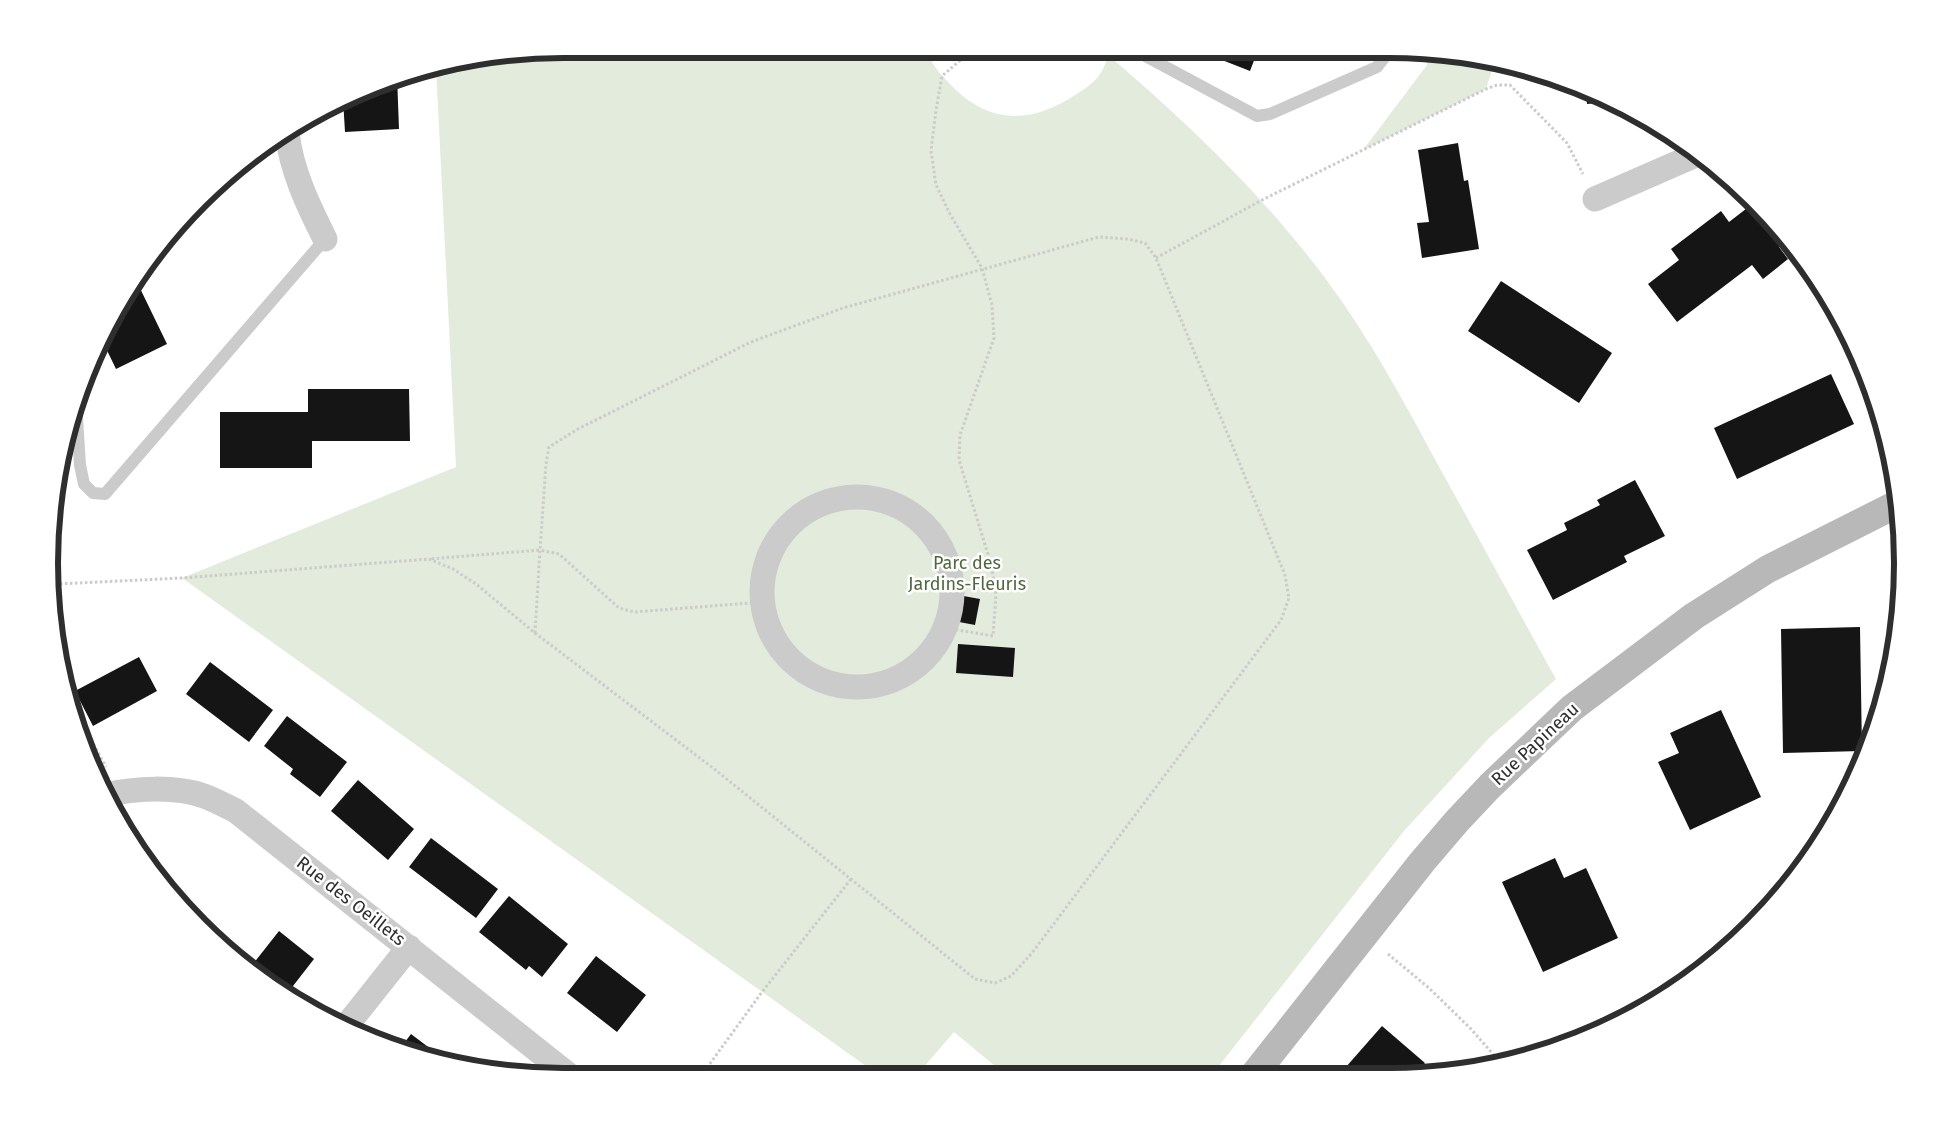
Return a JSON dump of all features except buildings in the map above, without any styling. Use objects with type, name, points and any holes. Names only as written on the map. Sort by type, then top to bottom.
[{"type":"street","points":[[288,139],[301,190],[325,239]]},
{"type":"street","points":[[1595,198],[1690,157]]},
{"type":"street","points":[[861,497],[881,500],[900,507],[932,532],[943,549],[950,568],[953,588],[951,609],[946,628],[921,664],[888,683],[869,686],[850,687],[832,684],[814,677],[798,667],[784,653],[774,638],[766,620],[762,602],[767,562],[776,544],[788,527],[803,514],[821,504],[840,499],[861,497]]},
{"type":"street","name":"Rue Papineau","points":[[1260,1068],[1422,862],[1457,821],[1490,786],[1572,708],[1694,616],[1759,574],[1891,507]]},
{"type":"street","name":"Rue des Oeillets","points":[[113,793],[168,790],[203,796],[236,811],[560,1068]]},
{"type":"street","points":[[350,1021],[409,947]]},
{"type":"lane","points":[[1149,58],[1256,116],[1270,114],[1377,67],[1384,58]]},
{"type":"lane","points":[[77,424],[80,465],[84,484],[93,493],[105,494],[325,239]]},
{"type":"path","points":[[946,628],[993,636],[996,594],[991,564],[959,460],[960,435],[994,338],[992,305],[982,268],[936,186],[931,151],[942,76],[964,58]]},
{"type":"path","points":[[1156,258],[1262,200],[1497,85],[1510,85],[1567,143],[1595,198]]},
{"type":"path","points":[[429,559],[453,568],[476,584],[535,633],[713,768],[975,979],[995,983],[1011,976],[1032,953],[1281,620],[1289,598],[1285,575],[1156,258],[1145,243],[1127,239],[1099,237],[843,308],[751,342],[578,429],[549,447],[546,464],[535,633]]},
{"type":"path","points":[[59,584],[182,578],[540,550],[559,554],[619,608],[634,612],[762,602]]},
{"type":"path","points":[[707,1068],[762,992],[851,879]]},
{"type":"path","points":[[1361,940],[1390,955],[1429,988],[1471,1029],[1496,1057]]},
{"type":"green space","name":"Parc des Jardins-Fleuris","points":[[930,58],[942,76],[968,100],[983,109],[997,114],[1013,116],[1044,111],[1059,104],[1092,83],[1100,74],[1107,58],[1112,58],[1173,112],[1235,173],[1292,237],[1345,306],[1359,326],[1408,410],[1556,679],[1489,738],[1404,831],[1217,1068],[997,1068],[954,1032],[923,1068],[869,1068],[182,578],[456,467],[436,74],[464,67],[530,59]]},
{"type":"green space","points":[[1427,59],[1493,68],[1486,89],[1363,150],[1427,65]]}]
